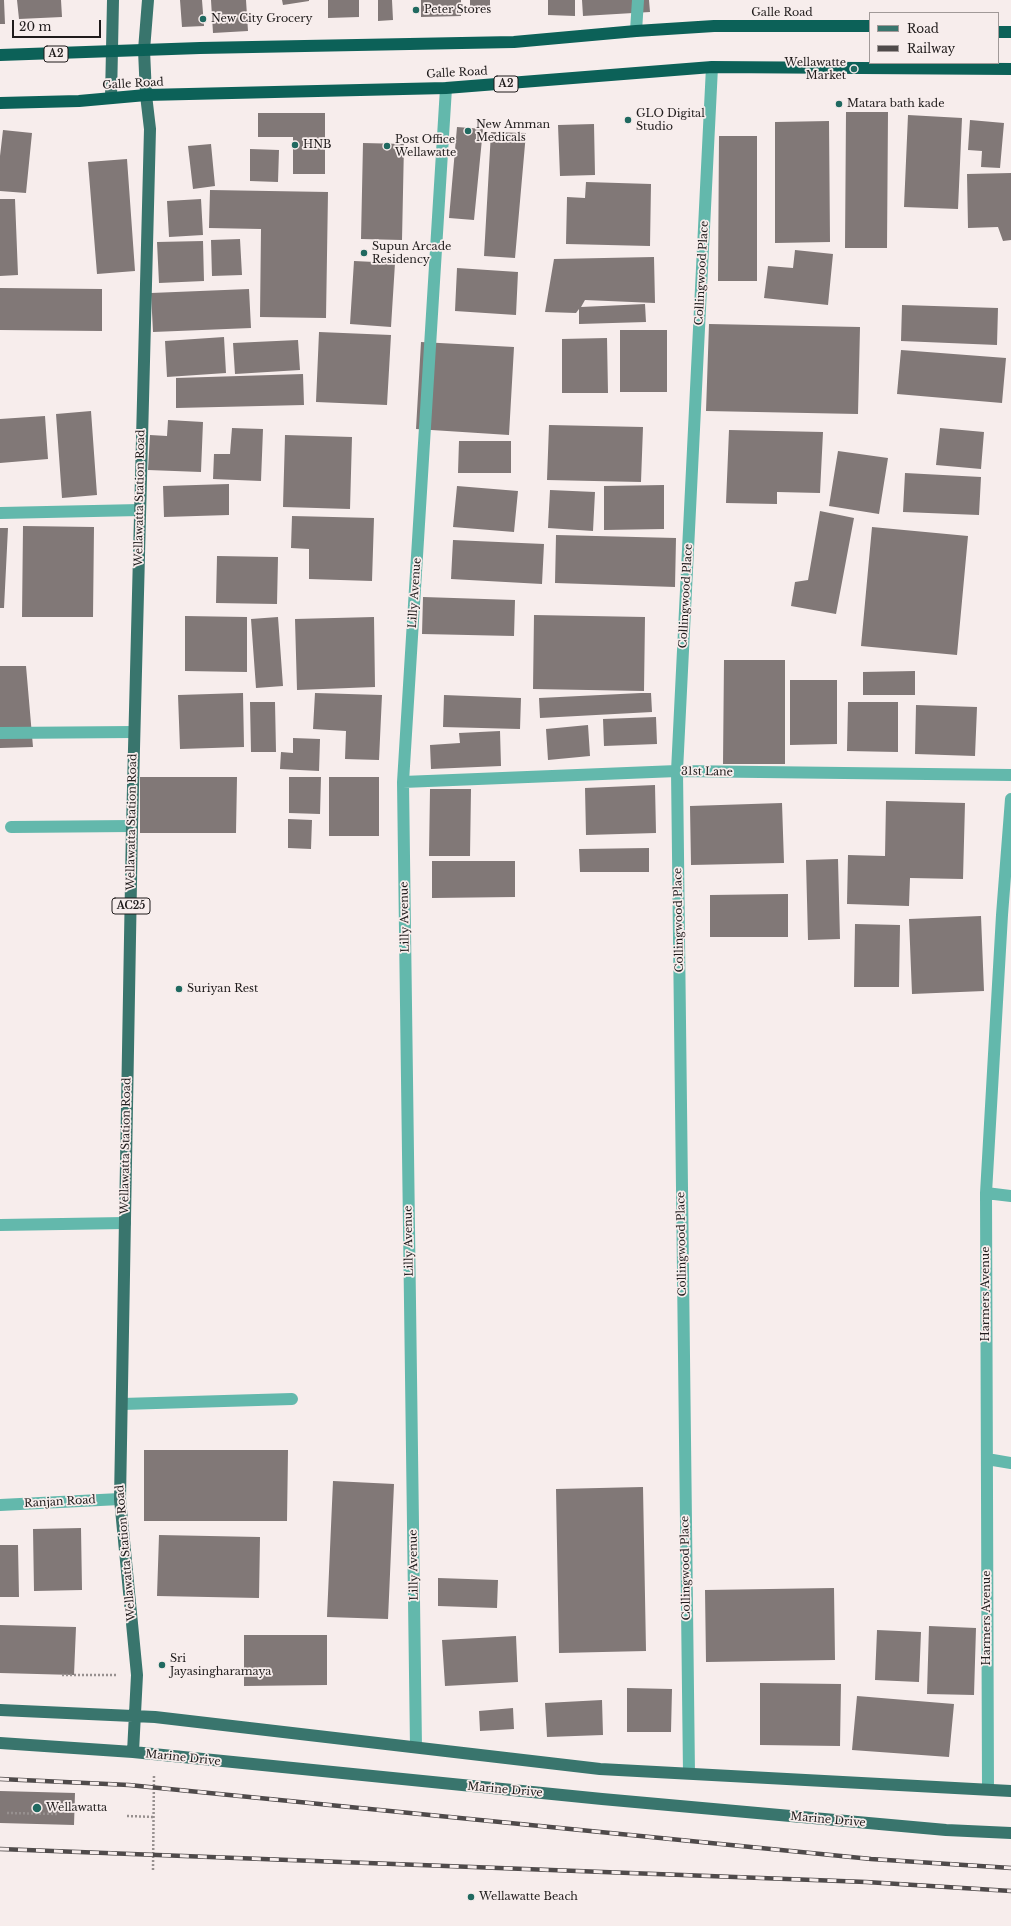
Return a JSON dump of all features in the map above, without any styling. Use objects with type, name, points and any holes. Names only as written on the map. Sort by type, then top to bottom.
[{"type":"highway","name":"Galle Road","points":[[0,55],[112,52],[208,47],[514,42],[636,31],[714,26],[869,26]]},
{"type":"highway","points":[[999,32],[1011,32]]},
{"type":"highway","name":"Galle Road","points":[[0,103],[79,101],[146,96],[446,88],[712,67],[1011,69]]},
{"type":"main road","points":[[111,98],[113,0]]},
{"type":"main road","name":"Wellawatta Station Road","points":[[132,1752],[137,1675],[120,1499],[134,732],[150,129],[146,96],[144,50],[148,0]]},
{"type":"main road","points":[[0,1710],[135,1715],[600,1769],[1011,1791]]},
{"type":"main road","name":"Marine Drive","points":[[0,1743],[132,1752],[602,1800],[946,1830],[1011,1833]]},
{"type":"street","points":[[636,31],[638,0]]},
{"type":"street","name":"Collingwood Place","points":[[688,1773],[677,771],[712,67]]},
{"type":"street","name":"Lilly Avenue","points":[[416,1747],[403,782],[446,88]]},
{"type":"street","points":[[0,513],[140,510]]},
{"type":"street","points":[[0,733],[134,732]]},
{"type":"street","name":"31st Lane","points":[[403,782],[677,771],[1011,775]]},
{"type":"street","name":"Harmers Avenue","points":[[988,1790],[986,1193],[1006,916],[1011,799]]},
{"type":"street","points":[[12,827],[132,826]]},
{"type":"street","points":[[986,1193],[1011,1196]]},
{"type":"street","points":[[0,1225],[125,1223]]},
{"type":"street","points":[[122,1404],[292,1399]]},
{"type":"street","points":[[987,1459],[1011,1463]]},
{"type":"street","name":"Ranjan Road","points":[[0,1505],[120,1499]]},
{"type":"path","points":[[62,1675],[137,1675]]},
{"type":"path","points":[[153,1755],[155,1788],[153,1870]]},
{"type":"path","points":[[7,1813],[59,1814]]},
{"type":"path","points":[[127,1816],[154,1817]]},
{"type":"building","points":[[0,0],[4,0],[5,24],[0,24]]},
{"type":"building","points":[[17,0],[61,0],[62,17],[19,19]]},
{"type":"building","points":[[180,0],[202,0],[204,26],[182,27]]},
{"type":"building","points":[[211,0],[246,0],[248,31],[213,33]]},
{"type":"building","points":[[282,0],[309,0],[309,1],[283,5]]},
{"type":"building","points":[[328,0],[359,0],[359,17],[328,18]]},
{"type":"building","points":[[378,0],[392,0],[393,20],[378,21]]},
{"type":"building","points":[[421,0],[461,0],[461,16],[421,17]]},
{"type":"building","points":[[470,0],[490,0],[490,8],[470,8]]},
{"type":"building","points":[[548,0],[575,0],[575,16],[548,15]]},
{"type":"building","points":[[582,0],[649,0],[650,12],[583,16]]},
{"type":"building","points":[[846,112],[888,112],[887,248],[845,248]]},
{"type":"building","points":[[258,113],[325,113],[325,174],[293,174],[293,137],[258,137]]},
{"type":"building","points":[[908,115],[962,118],[958,209],[904,207]]},
{"type":"building","points":[[970,120],[1004,123],[1000,168],[981,167],[982,151],[968,150]]},
{"type":"building","points":[[829,121],[830,242],[775,243],[775,122]]},
{"type":"building","points":[[594,124],[595,175],[560,176],[558,125]]},
{"type":"building","points":[[457,127],[483,129],[474,220],[449,218]]},
{"type":"building","points":[[3,130],[32,133],[26,193],[0,191],[0,156]]},
{"type":"building","points":[[491,132],[526,133],[515,258],[484,256]]},
{"type":"building","points":[[719,136],[757,136],[757,281],[718,281]]},
{"type":"building","points":[[363,143],[404,144],[402,240],[361,239]]},
{"type":"building","points":[[211,144],[215,186],[193,189],[188,146]]},
{"type":"building","points":[[250,149],[279,150],[278,182],[250,181]]},
{"type":"building","points":[[127,159],[135,271],[97,274],[88,162]]},
{"type":"building","points":[[1011,173],[1011,240],[1003,241],[998,227],[968,228],[967,174]]},
{"type":"building","points":[[586,182],[651,184],[650,246],[566,244],[567,197],[585,198]]},
{"type":"building","points":[[210,190],[328,192],[326,318],[260,317],[261,229],[209,228]]},
{"type":"building","points":[[0,199],[15,199],[18,275],[0,276]]},
{"type":"building","points":[[201,199],[203,235],[169,237],[167,201]]},
{"type":"building","points":[[240,239],[242,275],[212,276],[211,240]]},
{"type":"building","points":[[203,241],[204,281],[159,283],[157,242]]},
{"type":"building","points":[[795,250],[833,254],[828,305],[764,298],[768,266],[793,268]]},
{"type":"building","points":[[654,257],[655,303],[585,300],[581,307],[645,304],[646,322],[579,324],[579,309],[576,313],[545,312],[554,259]]},
{"type":"building","points":[[354,261],[395,263],[391,327],[350,324]]},
{"type":"building","points":[[457,268],[518,272],[516,315],[455,311]]},
{"type":"building","points":[[0,288],[102,289],[102,331],[0,330]]},
{"type":"building","points":[[249,289],[251,328],[153,332],[151,293]]},
{"type":"building","points":[[902,305],[998,308],[997,345],[901,341]]},
{"type":"building","points":[[709,324],[860,327],[858,414],[706,411]]},
{"type":"building","points":[[620,330],[667,330],[667,392],[620,392]]},
{"type":"building","points":[[319,332],[391,335],[387,405],[316,402]]},
{"type":"building","points":[[224,337],[226,373],[167,377],[165,341]]},
{"type":"building","points":[[607,338],[608,393],[562,393],[562,339]]},
{"type":"building","points":[[298,340],[300,370],[235,374],[233,343]]},
{"type":"building","points":[[421,342],[514,347],[509,435],[416,429]]},
{"type":"building","points":[[901,350],[1006,358],[1002,403],[897,394]]},
{"type":"building","points":[[303,374],[304,405],[176,408],[176,378]]},
{"type":"building","points":[[91,411],[97,495],[62,498],[56,414]]},
{"type":"building","points":[[45,416],[48,459],[0,463],[0,419]]},
{"type":"building","points":[[168,420],[203,422],[201,472],[148,470],[150,435],[167,436]]},
{"type":"building","points":[[549,425],[643,427],[641,482],[547,480]]},
{"type":"building","points":[[232,428],[263,429],[261,481],[213,479],[214,454],[230,454]]},
{"type":"building","points":[[940,428],[984,432],[981,469],[936,465]]},
{"type":"building","points":[[729,430],[823,432],[820,493],[777,492],[777,504],[726,503]]},
{"type":"building","points":[[285,435],[352,437],[350,509],[283,507]]},
{"type":"building","points":[[459,441],[511,441],[511,473],[458,473]]},
{"type":"building","points":[[838,451],[888,458],[879,514],[829,506]]},
{"type":"building","points":[[905,473],[981,477],[979,515],[903,512]]},
{"type":"building","points":[[229,484],[229,515],[164,517],[163,486]]},
{"type":"building","points":[[664,485],[664,529],[604,530],[604,486]]},
{"type":"building","points":[[457,486],[518,491],[514,532],[453,527]]},
{"type":"building","points":[[550,490],[595,492],[593,531],[548,528]]},
{"type":"building","points":[[820,511],[854,518],[836,614],[791,606],[795,582],[808,580]]},
{"type":"building","points":[[292,516],[374,518],[372,581],[309,579],[309,549],[291,548]]},
{"type":"building","points":[[23,526],[94,527],[93,617],[22,617]]},
{"type":"building","points":[[872,527],[968,536],[957,655],[861,646]]},
{"type":"building","points":[[0,528],[8,528],[4,608],[0,608]]},
{"type":"building","points":[[556,535],[676,538],[675,587],[555,583]]},
{"type":"building","points":[[453,540],[544,544],[542,584],[451,579]]},
{"type":"building","points":[[217,556],[278,557],[277,604],[216,603]]},
{"type":"building","points":[[423,597],[515,600],[514,636],[422,634]]},
{"type":"building","points":[[534,615],[645,617],[644,691],[533,689]]},
{"type":"building","points":[[185,616],[247,617],[247,672],[185,671]]},
{"type":"building","points":[[278,617],[283,686],[256,688],[251,619]]},
{"type":"building","points":[[374,617],[375,687],[297,690],[295,619]]},
{"type":"building","points":[[724,660],[785,660],[785,764],[723,764]]},
{"type":"building","points":[[0,666],[26,666],[33,747],[0,748]]},
{"type":"building","points":[[915,671],[915,695],[863,695],[863,672]]},
{"type":"building","points":[[790,680],[837,680],[837,744],[790,745]]},
{"type":"building","points":[[243,693],[244,747],[180,749],[178,695]]},
{"type":"building","points":[[315,693],[382,695],[379,760],[345,759],[346,731],[313,729]]},
{"type":"building","points":[[651,693],[652,712],[540,718],[539,698]]},
{"type":"building","points":[[444,695],[521,698],[520,729],[443,727]]},
{"type":"building","points":[[250,702],[275,702],[276,752],[251,752]]},
{"type":"building","points":[[848,702],[898,702],[898,752],[847,751]]},
{"type":"building","points":[[916,705],[977,707],[975,756],[915,754]]},
{"type":"building","points":[[656,717],[657,744],[604,746],[603,719]]},
{"type":"building","points":[[588,725],[590,756],[548,760],[546,729]]},
{"type":"building","points":[[500,731],[501,766],[431,769],[430,745],[460,743],[459,733]]},
{"type":"building","points":[[293,738],[320,739],[319,771],[280,769],[281,752],[293,753]]},
{"type":"building","points":[[140,777],[237,777],[236,833],[140,833]]},
{"type":"building","points":[[289,777],[321,777],[320,814],[289,813]]},
{"type":"building","points":[[329,777],[379,777],[379,836],[329,836]]},
{"type":"building","points":[[655,785],[656,833],[586,835],[585,788]]},
{"type":"building","points":[[430,789],[471,789],[470,856],[429,856]]},
{"type":"building","points":[[886,801],[965,803],[963,879],[910,878],[909,906],[847,904],[848,855],[885,856]]},
{"type":"building","points":[[782,803],[784,863],[691,865],[690,806]]},
{"type":"building","points":[[288,819],[312,820],[311,849],[288,848]]},
{"type":"building","points":[[649,848],[649,872],[580,872],[579,849]]},
{"type":"building","points":[[838,859],[840,939],[808,940],[806,860]]},
{"type":"building","points":[[432,861],[515,861],[515,897],[432,898]]},
{"type":"building","points":[[788,894],[788,937],[710,937],[710,895]]},
{"type":"building","points":[[981,916],[984,991],[912,994],[909,919]]},
{"type":"building","points":[[855,924],[900,925],[899,987],[854,987]]},
{"type":"building","points":[[144,1450],[288,1450],[287,1521],[144,1521]]},
{"type":"building","points":[[333,1481],[394,1484],[388,1619],[327,1617]]},
{"type":"building","points":[[643,1487],[646,1651],[559,1653],[556,1489]]},
{"type":"building","points":[[81,1528],[82,1590],[34,1591],[33,1529]]},
{"type":"building","points":[[159,1535],[260,1537],[259,1598],[157,1596]]},
{"type":"building","points":[[0,1545],[18,1545],[19,1597],[0,1597]]},
{"type":"building","points":[[438,1578],[498,1580],[497,1608],[438,1606]]},
{"type":"building","points":[[834,1588],[835,1660],[706,1662],[705,1590]]},
{"type":"building","points":[[0,1625],[76,1627],[74,1675],[0,1673]]},
{"type":"building","points":[[929,1626],[976,1628],[974,1695],[927,1694]]},
{"type":"building","points":[[877,1630],[921,1632],[919,1682],[875,1680]]},
{"type":"building","points":[[244,1635],[327,1635],[327,1685],[244,1686]]},
{"type":"building","points":[[516,1636],[518,1682],[445,1686],[442,1640]]},
{"type":"building","points":[[760,1683],[841,1684],[840,1746],[760,1745]]},
{"type":"building","points":[[627,1688],[672,1689],[671,1732],[627,1732]]},
{"type":"building","points":[[857,1696],[954,1704],[949,1757],[852,1750]]},
{"type":"building","points":[[602,1700],[603,1735],[547,1737],[545,1703]]},
{"type":"building","points":[[513,1708],[514,1729],[480,1731],[479,1711]]},
{"type":"building","name":"Wellawatta","points":[[0,1791],[75,1793],[74,1825],[0,1823]]},
{"type":"railway","points":[[0,1779],[129,1785],[871,1859],[1011,1868]]},
{"type":"railway","points":[[0,1849],[866,1882],[1011,1891]]},
{"type":"place","name":"Peter Stores","points":[[416,10]]},
{"type":"place","name":"New City Grocery","points":[[203,19]]},
{"type":"place","name":"Wellawatte Market","points":[[854,69]]},
{"type":"place","name":"Matara bath kade","points":[[839,104]]},
{"type":"place","name":"GLO Digital Studio","points":[[628,120]]},
{"type":"place","name":"New Amman Medicals","points":[[468,131]]},
{"type":"place","name":"HNB","points":[[295,145]]},
{"type":"place","name":"Post Office Wellawatte","points":[[387,146]]},
{"type":"place","name":"Supun Arcade Residency","points":[[364,253]]},
{"type":"place","name":"Suriyan Rest","points":[[179,989]]},
{"type":"place","name":"Sri Jayasingharamaya","points":[[162,1665]]},
{"type":"place","name":"Wellawatta","points":[[37,1808]]},
{"type":"place","name":"Wellawatte Beach","points":[[471,1897]]}]
